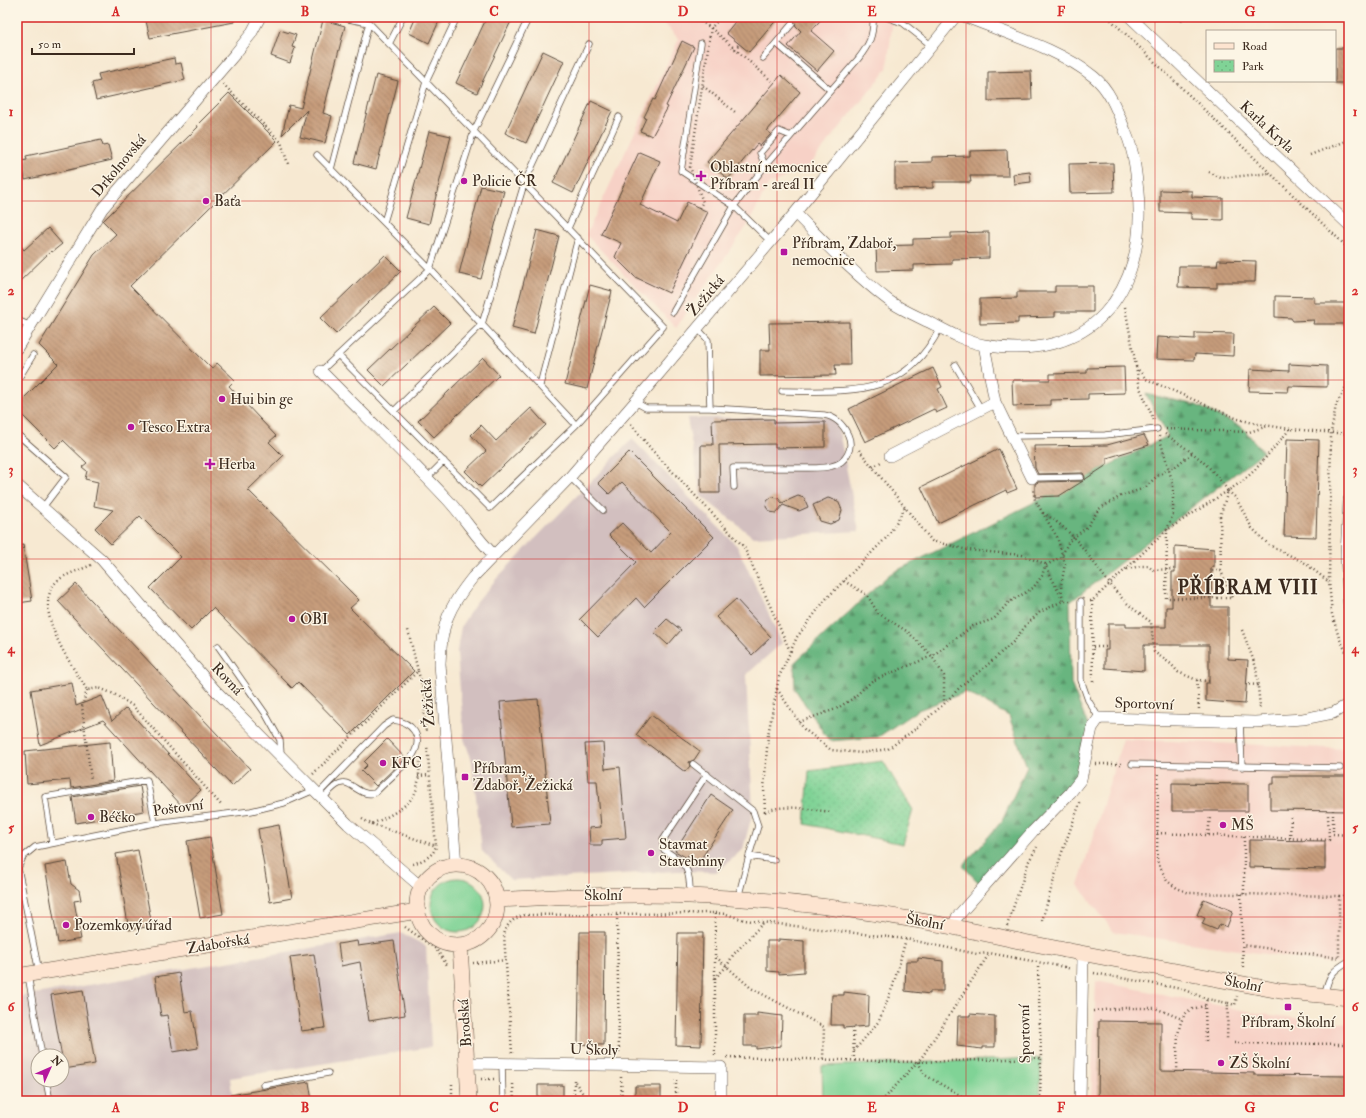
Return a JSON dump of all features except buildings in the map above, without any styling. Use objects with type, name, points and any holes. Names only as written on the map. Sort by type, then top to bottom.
[{"type":"street","name":"Drkolnovská","points":[[17,348],[102,208],[251,34],[260,17]]},
{"type":"street","name":"Žežická","points":[[456,865],[441,687],[441,639],[448,614],[458,595],[570,477],[698,329],[955,17]]},
{"type":"street","points":[[795,213],[865,281],[889,301],[940,328],[962,338],[984,345],[1014,347],[1038,346],[1061,342],[1079,333],[1096,321],[1113,304],[1126,285],[1137,246],[1140,225],[1136,166],[1131,144],[1115,105],[1106,89],[1095,77],[1076,64],[1048,50],[966,17]]},
{"type":"street","name":"Karla Kryla","points":[[1130,17],[1349,225]]},
{"type":"street","points":[[984,345],[995,402],[1032,478]]},
{"type":"street","points":[[321,371],[427,478],[450,503],[477,539],[494,556]]},
{"type":"street","points":[[890,456],[995,402]]},
{"type":"street","name":"Rovná","points":[[17,485],[102,560],[214,689],[348,824],[421,888]]},
{"type":"street","points":[[1349,500],[1346,555],[1349,606]]},
{"type":"street","name":"Sportovní","points":[[953,927],[958,917],[968,905],[1081,779],[1092,728],[1099,718],[1240,722],[1303,719],[1333,713],[1349,704]]},
{"type":"street","points":[[456,865],[468,867],[480,872],[491,884],[497,900],[495,918],[485,934],[478,939],[460,945],[451,944],[434,937],[422,924],[418,911],[418,898],[421,888],[431,875],[439,870],[456,865]]},
{"type":"street","name":"Školní","points":[[497,900],[586,895],[690,896],[738,898],[878,913],[1083,954],[1240,983],[1324,996],[1349,998]]},
{"type":"street","name":"Zdabořská","points":[[28,974],[418,911]]},
{"type":"street","name":"Brodská","points":[[460,945],[470,1101]]},
{"type":"street","points":[[1080,1101],[1083,954]]},
{"type":"street","name":"U Školy","points":[[467,1063],[721,1067],[721,1101]]},
{"type":"lane","points":[[338,17],[369,23],[663,327],[576,425],[490,508],[338,355]]},
{"type":"lane","points":[[389,44],[403,17]]},
{"type":"lane","points":[[384,222],[426,82],[457,17]]},
{"type":"lane","points":[[321,371],[430,269],[474,131],[529,17]]},
{"type":"lane","name":"Žežická","points":[[673,312],[734,206],[765,166],[858,59],[869,44],[873,30],[873,17]]},
{"type":"lane","points":[[886,17],[903,23],[932,46]]},
{"type":"lane","points":[[331,169],[369,23]]},
{"type":"lane","points":[[763,58],[792,24]]},
{"type":"lane","points":[[701,43],[681,171],[734,206],[771,242]]},
{"type":"lane","points":[[776,43],[830,90]]},
{"type":"lane","points":[[394,411],[482,324],[524,184],[589,44]]},
{"type":"lane","points":[[568,228],[619,117]]},
{"type":"lane","points":[[765,166],[760,154],[779,131],[791,136]]},
{"type":"lane","points":[[316,155],[430,269],[576,425]]},
{"type":"lane","points":[[540,385],[578,238]]},
{"type":"lane","points":[[17,320],[31,326]]},
{"type":"lane","points":[[782,391],[852,391],[873,387],[893,379],[916,361],[932,345],[940,328]]},
{"type":"lane","points":[[698,329],[708,340],[710,408]]},
{"type":"lane","points":[[17,382],[33,355]]},
{"type":"lane","points":[[955,365],[981,409]]},
{"type":"lane","points":[[635,402],[646,408],[710,408],[830,416],[836,419],[843,426],[850,441],[850,449],[846,457],[840,463],[833,466],[733,468],[734,487]]},
{"type":"lane","points":[[1011,436],[1105,435],[1157,429]]},
{"type":"lane","points":[[17,434],[66,477],[43,507]]},
{"type":"lane","points":[[427,478],[444,461]]},
{"type":"lane","points":[[570,477],[603,510]]},
{"type":"lane","points":[[1032,478],[1081,477]]},
{"type":"lane","points":[[1082,601],[1081,680],[1088,700],[1099,718]]},
{"type":"lane","points":[[218,646],[265,713],[280,740],[281,757]]},
{"type":"lane","points":[[393,720],[403,721],[411,726],[416,734],[416,746],[412,755],[376,793],[369,795],[362,793],[351,785],[344,783],[338,784],[318,794],[384,726],[393,720]]},
{"type":"lane","points":[[1240,722],[1242,767]]},
{"type":"lane","points":[[693,764],[748,805],[757,818],[758,826],[738,898]]},
{"type":"lane","points":[[1132,764],[1340,768]]},
{"type":"lane","points":[[690,896],[690,877],[683,862],[663,849],[662,840],[707,774]]},
{"type":"lane","points":[[52,844],[45,797],[147,780],[155,823]]},
{"type":"lane","name":"Poštovní","points":[[41,1048],[28,974],[18,868],[23,857],[35,847],[155,823],[251,811],[318,794]]},
{"type":"lane","points":[[749,856],[774,860]]},
{"type":"lane","points":[[1324,996],[1327,980],[1332,974],[1349,961]]},
{"type":"lane","points":[[503,1101],[502,1079],[507,1063]]},
{"type":"lane","points":[[263,1085],[328,1073]]},
{"type":"lane","points":[[48,1088],[50,1101]]},
{"type":"path","points":[[694,17],[711,28],[774,83]]},
{"type":"path","points":[[700,208],[703,202],[690,167],[711,28],[721,17]]},
{"type":"path","points":[[1108,17],[1272,173],[1349,250]]},
{"type":"path","points":[[1181,21],[1185,17]]},
{"type":"path","points":[[735,49],[739,44]]},
{"type":"path","points":[[216,76],[281,142],[288,164]]},
{"type":"path","points":[[703,86],[735,112]]},
{"type":"path","points":[[1310,155],[1349,140]]},
{"type":"path","points":[[1209,172],[1221,178],[1272,173]]},
{"type":"path","points":[[1136,366],[1146,379],[1238,419],[1290,429],[1349,434]]},
{"type":"path","points":[[1349,381],[1336,405],[1331,433],[1329,582],[1332,614],[1339,638],[1349,657]]},
{"type":"path","points":[[624,415],[650,449],[744,547],[790,651]]},
{"type":"path","points":[[1157,429],[1249,432],[1270,426]]},
{"type":"path","points":[[1157,429],[1193,452],[1214,471],[1228,491],[1236,498],[1252,528],[1269,545],[1305,563],[1329,582]]},
{"type":"path","points":[[1093,691],[1092,601],[1167,530],[1228,491],[1255,470],[1290,429]]},
{"type":"path","points":[[850,441],[932,541],[968,550],[1022,555],[1046,566],[1063,601]]},
{"type":"path","points":[[799,722],[836,710],[852,699],[872,681],[932,656],[973,626],[994,619],[1008,603],[1033,588],[1042,576],[1046,566],[1062,555],[1069,541],[1087,526],[1099,509],[1121,496],[1145,488],[1157,476],[1176,466],[1193,452]]},
{"type":"path","points":[[1032,478],[1035,500],[1056,537],[1065,564],[1061,586],[1063,601]]},
{"type":"path","points":[[1167,530],[1166,598],[1232,598],[1221,571],[1220,516],[1228,491]]},
{"type":"path","points":[[765,812],[764,789],[768,735],[779,677],[790,651],[797,637],[826,599],[888,536],[905,508]]},
{"type":"path","points":[[1043,513],[1060,523],[1074,537],[1121,597],[1151,622],[1154,652],[1171,664],[1178,672],[1197,680],[1209,681]]},
{"type":"path","points":[[92,789],[82,707],[87,690],[56,637],[47,609],[50,591],[58,580],[102,560]]},
{"type":"path","points":[[1125,570],[1141,566],[1148,566],[1153,570],[1175,569]]},
{"type":"path","points":[[1211,571],[1221,571]]},
{"type":"path","points":[[844,581],[866,596],[878,613],[908,632],[932,656],[944,676],[944,704]]},
{"type":"path","points":[[777,689],[804,729],[831,750],[862,753],[888,749],[914,730],[944,704],[962,684],[984,668],[1013,642],[1028,623],[1040,612],[1063,601],[1082,601]]},
{"type":"path","points":[[408,630],[426,699],[424,714],[436,846],[435,851],[430,856],[413,864]]},
{"type":"path","points":[[1242,630],[1256,667],[1260,707],[1254,716]]},
{"type":"path","points":[[1093,647],[1108,647]]},
{"type":"path","points":[[310,776],[418,671]]},
{"type":"path","points":[[1197,680],[1199,714]]},
{"type":"path","points":[[1245,684],[1258,685]]},
{"type":"path","points":[[87,690],[99,688],[114,694],[133,706],[228,813]]},
{"type":"path","points":[[421,754],[428,754]]},
{"type":"path","points":[[371,824],[389,817],[405,805],[415,794],[420,760]]},
{"type":"path","points":[[1085,764],[1114,766],[1132,764]]},
{"type":"path","points":[[1158,765],[1157,861],[1167,881],[1178,888],[1189,892],[1349,896]]},
{"type":"path","points":[[418,776],[430,775]]},
{"type":"path","points":[[1075,802],[1080,797]]},
{"type":"path","points":[[757,818],[765,812],[777,808],[806,808],[831,812]]},
{"type":"path","points":[[1332,810],[1333,834],[1349,835]]},
{"type":"path","points":[[1042,921],[1061,855],[1076,811]]},
{"type":"path","points":[[1290,815],[1290,838]]},
{"type":"path","points":[[1157,833],[1329,840],[1328,815]]},
{"type":"path","points":[[359,816],[371,824],[436,846]]},
{"type":"path","points":[[1208,835],[1210,817]]},
{"type":"path","points":[[1240,983],[1244,967],[1244,837]]},
{"type":"path","points":[[1003,938],[1029,861],[1038,844]]},
{"type":"path","points":[[1243,945],[1340,958],[1339,896]]},
{"type":"path","points":[[715,913],[715,1057],[918,1062],[1041,1058]]},
{"type":"path","points":[[507,1063],[507,960],[504,935],[506,927],[516,917],[525,915],[715,913],[726,914],[744,920],[906,939],[977,954],[989,953],[1182,989],[1207,999],[1228,1003],[1227,1041]]},
{"type":"path","points":[[618,915],[619,1065],[622,1101]]},
{"type":"path","points":[[715,978],[726,966],[733,955],[764,922]]},
{"type":"path","points":[[401,927],[407,927],[436,949],[447,965]]},
{"type":"path","points":[[854,1051],[880,1021],[893,986],[906,939]]},
{"type":"path","points":[[882,1101],[918,1062],[989,953]]},
{"type":"path","points":[[715,956],[751,988],[824,1027],[823,1060]]},
{"type":"path","points":[[473,963],[507,960]]},
{"type":"path","name":"Sportovní","points":[[1038,967],[1041,1058],[1040,1101]]},
{"type":"path","points":[[1206,1041],[1205,1006],[1207,999]]},
{"type":"path","points":[[1177,1072],[1178,1037],[1182,1019],[1190,1010],[1205,1006]]},
{"type":"path","points":[[1081,1012],[1124,1008],[1155,1008],[1182,1019]]},
{"type":"path","points":[[853,1028],[854,1060]]},
{"type":"path","points":[[1234,1043],[1349,1044]]},
{"type":"path","points":[[918,1062],[925,1075],[970,1101]]},
{"type":"path","points":[[574,1064],[574,1101]]},
{"type":"path","points":[[676,1066],[676,1101]]},
{"type":"path","points":[[479,1080],[502,1079]]},
{"type":"path","points":[[452,1080],[452,1101]]},
{"type":"path","points":[[574,1082],[588,1101]]},
{"type":"shaded area","name":"Oblastní nemocnice Příbram - areál II","points":[[658,17],[893,17],[887,69],[809,166],[768,185],[749,223],[676,328],[586,235],[679,39]]},
{"type":"shaded area","points":[[836,417],[859,531],[753,537],[701,496],[687,418]]},
{"type":"shaded area","points":[[632,439],[737,546],[782,643],[746,675],[753,811],[743,849],[717,872],[677,871],[511,880],[482,851],[472,761],[464,739],[457,652],[461,626],[474,606],[497,578]]},
{"type":"shaded area","name":"MŠ","points":[[1123,739],[1349,749],[1349,966],[1114,932],[1078,885]]},
{"type":"shaded area","points":[[401,933],[426,946],[431,1047],[230,1078],[233,1101],[17,1101],[17,997]]},
{"type":"shaded area","name":"ZŠ Školní","points":[[1096,981],[1262,1014],[1349,1024],[1349,1101],[1091,1101]]},
{"type":"green space","points":[[1146,394],[1196,405],[1242,427],[1263,452],[1070,602],[1071,684],[1089,728],[1079,775],[981,885],[963,866],[1002,821],[1027,767],[1009,716],[966,692],[918,710],[878,737],[829,741],[795,689],[794,663],[890,574],[1168,436]]},
{"type":"green space","points":[[883,761],[913,810],[903,844],[805,824],[809,771]]},
{"type":"green space","points":[[453,878],[463,878],[473,882],[481,890],[485,900],[485,910],[481,920],[473,928],[463,932],[453,932],[443,928],[435,920],[431,910],[431,900],[435,890],[443,882]]},
{"type":"green space","points":[[1041,1058],[1040,1101],[823,1101],[822,1066]]},
{"type":"place","name":"Oblastní nemocnice Příbram - areál II","points":[[701,176]]},
{"type":"place","name":"Policie ČR","points":[[464,181]]},
{"type":"place","name":"Baťa","points":[[206,201]]},
{"type":"place","name":"Příbram, Zdaboř, nemocnice","points":[[784,252]]},
{"type":"place","name":"Hui bin ge","points":[[222,399]]},
{"type":"place","name":"Tesco Extra","points":[[131,427]]},
{"type":"place","name":"Herba","points":[[210,464]]},
{"type":"place","name":"OBI","points":[[292,619]]},
{"type":"place","name":"KFC","points":[[383,763]]},
{"type":"place","name":"Příbram, Zdaboř, Žežická","points":[[465,777]]},
{"type":"place","name":"Béčko","points":[[91,817]]},
{"type":"place","name":"MŠ","points":[[1223,825]]},
{"type":"place","name":"Stavmat Stavebniny","points":[[651,853]]},
{"type":"place","name":"Pozemkový úřad","points":[[66,925]]},
{"type":"place","name":"Příbram, Školní","points":[[1288,1007]]},
{"type":"place","name":"ZŠ Školní","points":[[1221,1063]]},
{"type":"district","name":"PŘÍBRAM VIII","points":[[1248,588]]}]
